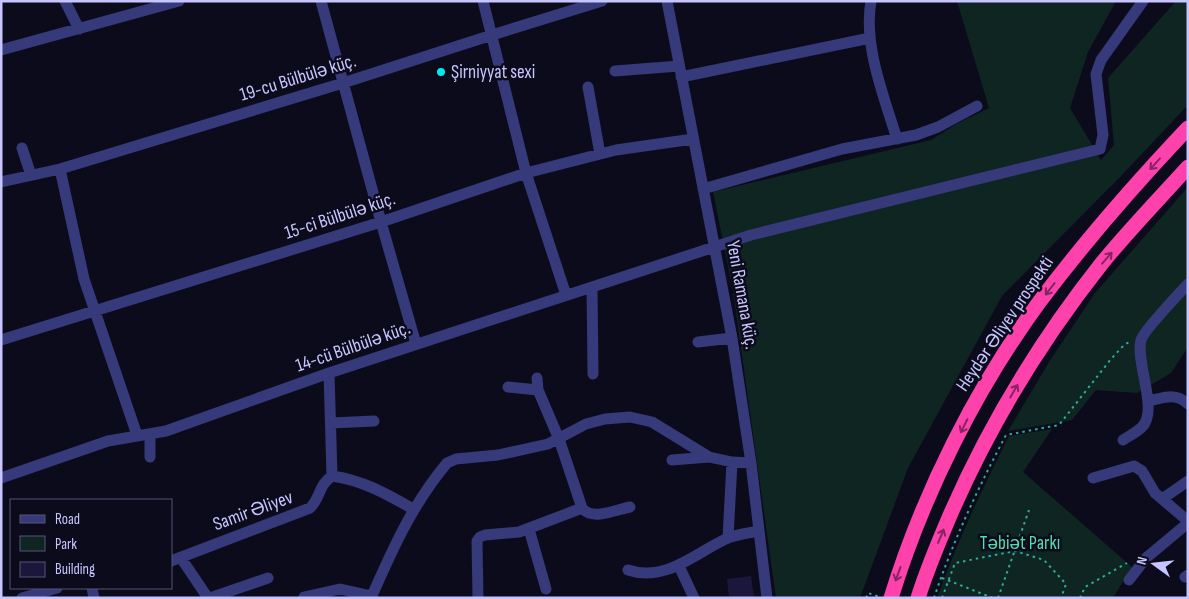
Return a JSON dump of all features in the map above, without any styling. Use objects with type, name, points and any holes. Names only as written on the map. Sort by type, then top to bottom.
[{"type":"highway","name":"Heydər Əliyev prospekti","points":[[891,598],[915,529],[944,464],[973,408],[1005,354],[1040,302],[1083,246],[1188,128]]},
{"type":"highway","points":[[918,598],[940,538],[969,473],[1027,368],[1062,316],[1102,263],[1188,167]]},
{"type":"street","points":[[65,1],[79,29]]},
{"type":"street","points":[[1,50],[79,29],[138,7],[179,1]]},
{"type":"street","points":[[321,1],[380,222],[416,344]]},
{"type":"street","points":[[483,1],[526,173],[566,295]]},
{"type":"street","name":"19-cu Bülbülə küç.","points":[[1,182],[60,169],[343,83],[602,1]]},
{"type":"street","name":"Yeni Ramana küç.","points":[[667,1],[732,338],[751,463],[767,598]]},
{"type":"street","points":[[871,1],[869,11],[870,38],[880,85],[897,139]]},
{"type":"street","name":"14-cü Bülbülə küç.","points":[[1,478],[121,438],[166,432],[329,373],[751,235],[1100,149],[1103,135],[1096,74],[1101,60],[1144,1]]},
{"type":"street","points":[[615,71],[680,72],[870,38]]},
{"type":"street","points":[[588,86],[600,154]]},
{"type":"street","points":[[703,188],[842,149],[916,135],[938,127],[977,106]]},
{"type":"street","name":"15-ci Bülbülə küç.","points":[[1,340],[380,222],[526,173],[616,150],[693,139]]},
{"type":"street","points":[[22,148],[31,175]]},
{"type":"street","points":[[60,169],[84,279],[136,435]]},
{"type":"street","points":[[1123,440],[1142,427],[1148,420],[1148,401],[1140,348],[1142,336],[1188,284]]},
{"type":"street","points":[[592,288],[593,374]]},
{"type":"street","points":[[698,342],[732,338]]},
{"type":"street","points":[[329,373],[332,476],[373,487],[413,509]]},
{"type":"street","points":[[537,378],[538,390],[559,439],[582,508],[586,513],[593,515],[630,507]]},
{"type":"street","points":[[508,387],[538,390]]},
{"type":"street","points":[[1148,401],[1173,396],[1188,404]]},
{"type":"street","points":[[304,597],[340,589],[350,590],[371,597],[394,544],[413,509],[447,462],[456,459],[498,455],[548,444],[586,424],[605,419],[630,417],[652,422],[708,456],[732,462],[751,463]]},
{"type":"street","points":[[331,423],[374,420]]},
{"type":"street","points":[[150,434],[150,457]]},
{"type":"street","points":[[672,460],[708,456]]},
{"type":"street","points":[[728,538],[732,462]]},
{"type":"street","points":[[1093,478],[1134,466],[1142,472],[1155,493],[1186,518],[1146,558],[1129,580]]},
{"type":"street","name":"Samir Əliyev","points":[[176,559],[310,508],[314,504],[326,479],[332,476]]},
{"type":"street","points":[[1162,499],[1188,481]]},
{"type":"street","points":[[478,598],[477,541],[480,537],[485,534],[519,532],[582,508]]},
{"type":"street","points":[[529,529],[546,589]]},
{"type":"street","points":[[628,570],[640,574],[650,574],[679,566],[728,538],[759,531]]},
{"type":"street","points":[[176,559],[209,598],[268,578]]},
{"type":"street","points":[[679,566],[694,598]]},
{"type":"street","points":[[22,598],[54,589]]},
{"type":"path","points":[[934,598],[966,516],[1006,436],[1059,425],[1124,345],[1142,336]]},
{"type":"path","points":[[998,598],[1029,510]]},
{"type":"path","points":[[942,598],[955,563],[1015,551],[1044,560],[1066,584],[1061,598]]},
{"type":"path","points":[[1080,598],[1085,586],[1127,563]]},
{"type":"path","points":[[941,578],[993,598]]},
{"type":"path","points":[[866,598],[868,593],[882,598]]},
{"type":"green space","points":[[957,1],[1116,1],[1088,52],[1070,108],[1101,160],[1114,145],[1108,78],[1176,1],[1188,1],[1188,105],[1121,176],[1002,296],[908,468],[860,598],[776,598],[733,291],[713,192],[931,140],[958,123],[989,108]]},
{"type":"green space","points":[[1188,187],[1188,347],[1171,373],[1137,393],[1096,390],[1072,420],[1008,431],[1049,362],[1095,293]]},
{"type":"green space","name":"Təbiət Parkı","points":[[1052,429],[1023,472],[1132,567],[1113,598],[937,598],[970,516],[1009,436]]},
{"type":"building","points":[[751,576],[754,598],[729,598],[727,579]]},
{"type":"place","name":"Şirniyyat sexi","points":[[441,72]]}]
